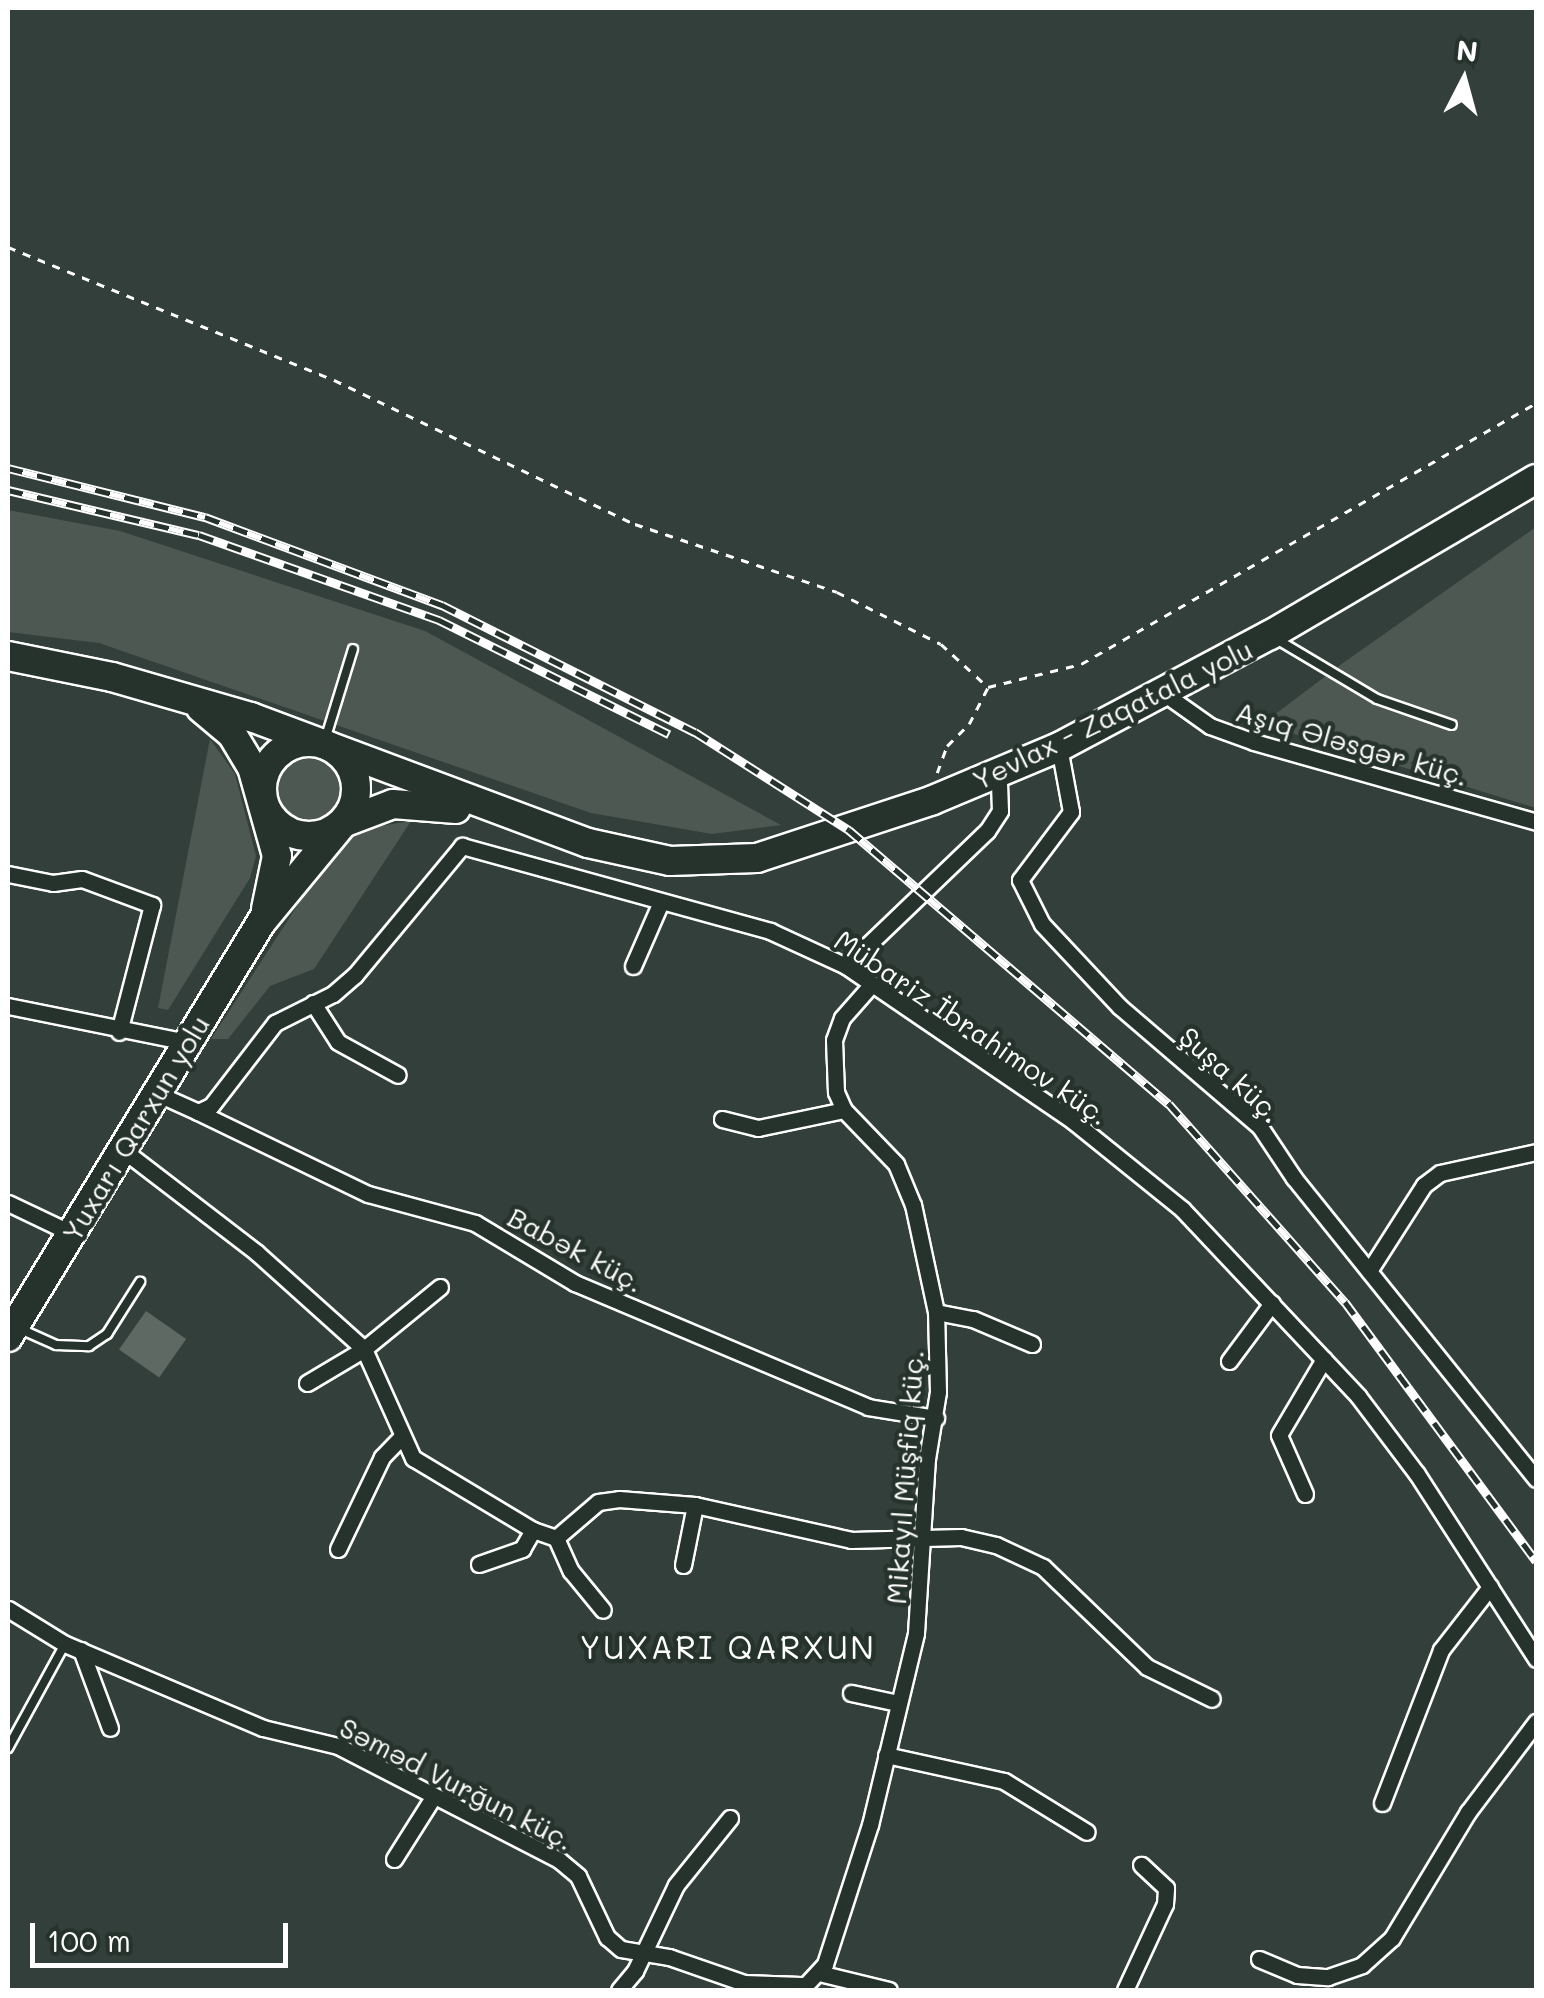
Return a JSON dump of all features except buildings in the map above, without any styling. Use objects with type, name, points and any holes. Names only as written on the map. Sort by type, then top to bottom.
[{"type":"highway","name":"Yevlax - Zaqatala yolu","points":[[541,829],[633,855],[711,863],[790,849],[933,800],[1059,747],[1270,635],[1536,479]]},
{"type":"highway","points":[[8,656],[183,696],[324,744],[541,829]]},
{"type":"highway","points":[[183,696],[232,734],[252,767],[278,856],[263,920]]},
{"type":"highway","points":[[263,920],[343,823],[356,784],[350,764],[324,744],[293,744],[275,756],[262,784],[264,805],[293,834],[325,834],[343,823],[365,810],[414,802],[541,829]]},
{"type":"highway","name":"Yuxarı Qarxun yolu","points":[[10,1332],[263,920]]},
{"type":"street","name":"Aşıq Ələsgər küç.","points":[[1162,692],[1210,726],[1254,742],[1536,822]]},
{"type":"street","name":"Şuşa küç.","points":[[1059,747],[1071,812],[1024,868],[1024,896],[1120,1007],[1260,1127],[1369,1271],[1530,1461],[1536,1479]]},
{"type":"street","points":[[846,966],[987,831],[1000,812],[999,774]]},
{"type":"street","name":"Mübariz İbrahimov küç.","points":[[198,1112],[224,1095],[275,1023],[356,975],[462,846],[770,931],[846,966],[1073,1121],[1182,1209],[1324,1359],[1417,1474],[1536,1659]]},
{"type":"street","points":[[8,874],[54,883],[82,879],[152,905],[120,1032]]},
{"type":"street","points":[[633,966],[661,902]]},
{"type":"street","points":[[722,1119],[758,1128],[844,1110],[836,1092],[834,1040],[842,1018],[872,984]]},
{"type":"street","points":[[312,1003],[338,1042],[398,1075]]},
{"type":"street","points":[[8,1006],[120,1032],[186,1042]]},
{"type":"street","points":[[156,1093],[198,1112]]},
{"type":"street","name":"Mikayıl Müşfiq küç.","points":[[819,1973],[870,1824],[916,1633],[926,1536],[927,1459],[936,1418],[936,1312],[913,1204],[896,1164],[844,1110]]},
{"type":"street","name":"Babək küç.","points":[[198,1112],[368,1194],[475,1224],[576,1283],[868,1407],[936,1418]]},
{"type":"street","points":[[123,1150],[257,1253],[364,1348],[401,1437],[432,1474],[532,1530],[556,1538],[571,1571],[603,1610]]},
{"type":"street","points":[[1369,1271],[1424,1186],[1440,1173],[1536,1152]]},
{"type":"street","points":[[8,1203],[72,1232]]},
{"type":"street","points":[[307,1383],[364,1348],[440,1287]]},
{"type":"street","points":[[1229,1361],[1272,1303]]},
{"type":"street","points":[[936,1312],[973,1319],[1032,1344]]},
{"type":"street","points":[[1305,1494],[1278,1434],[1324,1359]]},
{"type":"street","points":[[338,1549],[382,1456],[401,1437]]},
{"type":"street","points":[[556,1538],[598,1502],[696,1505],[851,1540],[926,1536],[996,1545],[1043,1567],[1147,1667],[1212,1698]]},
{"type":"street","points":[[683,1565],[696,1505]]},
{"type":"street","points":[[479,1564],[522,1549],[532,1530]]},
{"type":"street","points":[[1382,1803],[1441,1650],[1490,1587]]},
{"type":"street","name":"Səməd Vurğun küç.","points":[[8,1609],[65,1644],[263,1728],[338,1746],[432,1799],[560,1860],[590,1894],[612,1944],[744,1983],[801,1988]]},
{"type":"street","points":[[82,1650],[110,1728]]},
{"type":"street","points":[[852,1694],[898,1703]]},
{"type":"street","points":[[1259,1959],[1297,1975],[1328,1977],[1362,1965],[1392,1938],[1468,1812],[1536,1722]]},
{"type":"street","points":[[886,1755],[1004,1780],[1087,1832]]},
{"type":"street","points":[[394,1858],[432,1799]]},
{"type":"street","points":[[619,1990],[642,1954],[676,1885],[730,1818]]},
{"type":"street","points":[[1125,1990],[1164,1904],[1166,1888],[1141,1864]]},
{"type":"street","points":[[801,1988],[819,1973],[889,1990]]},
{"type":"lane","points":[[1270,635],[1377,699],[1452,725]]},
{"type":"lane","points":[[324,744],[353,649]]},
{"type":"lane","points":[[10,1332],[56,1345],[89,1346],[107,1334],[140,1282]]},
{"type":"lane","points":[[8,1748],[65,1644]]},
{"type":"path","points":[[8,247],[334,380],[635,524],[837,592],[941,644],[988,687]]},
{"type":"path","points":[[933,800],[947,746],[969,724],[988,687],[1081,664],[1536,403]]},
{"type":"shaded area","points":[[8,510],[120,531],[425,631],[781,825],[712,834],[591,813],[99,643],[8,632]]},
{"type":"shaded area","points":[[1536,527],[1536,808],[1262,724],[1343,663]]},
{"type":"shaded area","points":[[210,739],[235,774],[256,856],[250,878],[168,1010],[158,1008]]},
{"type":"shaded area","points":[[311,755],[336,765],[346,790],[336,815],[311,825],[286,815],[276,790],[286,765]]},
{"type":"shaded area","points":[[411,821],[314,969],[270,986],[228,1039],[211,1039],[334,849],[355,830]]},
{"type":"railway","points":[[8,468],[205,517],[442,605],[695,732],[849,830],[1169,1104],[1345,1302],[1536,1561]]},
{"type":"railway","points":[[8,490],[199,535],[439,620],[669,734]]},
{"type":"district","name":"YUXARI QARXUN","points":[[728,1646]]}]
